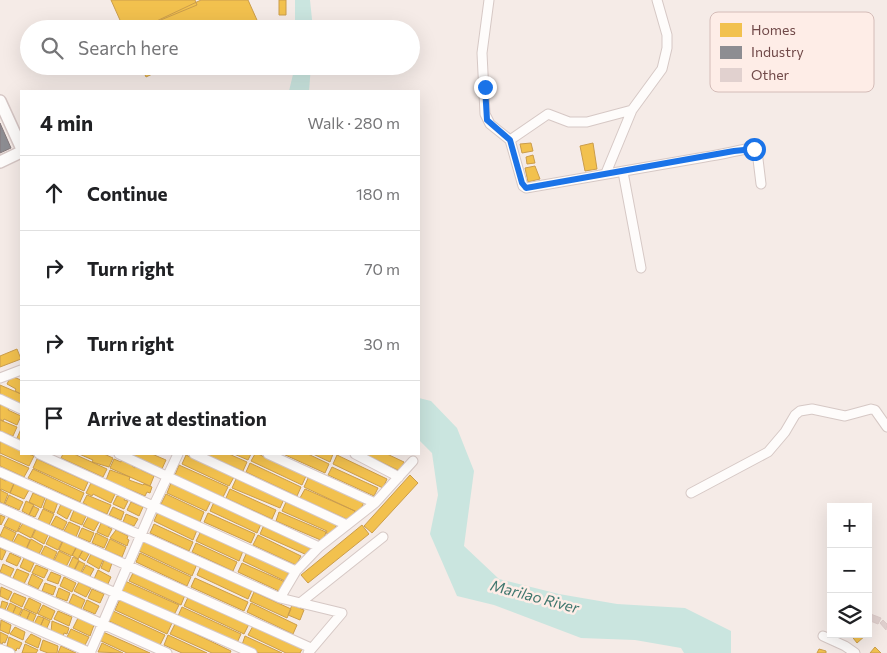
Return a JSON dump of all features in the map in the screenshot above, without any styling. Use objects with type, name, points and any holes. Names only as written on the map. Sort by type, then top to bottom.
[{"type":"main road","points":[[0,101],[20,145]]},
{"type":"main road","points":[[0,162],[20,152]]},
{"type":"street","points":[[489,0],[482,53],[485,114],[490,124],[510,140],[522,183],[526,188],[751,148],[757,151],[761,184]]},
{"type":"street","points":[[606,173],[632,110],[662,69],[667,48],[667,35],[657,0]]},
{"type":"street","points":[[510,140],[548,114],[569,122],[587,122],[632,110]]},
{"type":"street","points":[[623,172],[641,268]]},
{"type":"street","points":[[0,378],[19,373]]},
{"type":"street","points":[[0,399],[20,409]]},
{"type":"street","points":[[691,493],[768,452],[800,411],[812,409],[845,416],[871,409],[887,426]]},
{"type":"street","points":[[0,436],[20,446]]},
{"type":"street","points":[[40,455],[296,571]]},
{"type":"street","points":[[121,455],[319,547]]},
{"type":"street","points":[[0,613],[91,653],[153,507],[178,455]]},
{"type":"street","points":[[196,455],[347,525]]},
{"type":"street","points":[[270,455],[375,504]]},
{"type":"street","points":[[357,455],[399,477]]},
{"type":"street","points":[[280,598],[296,571],[319,547],[375,504],[414,461]]},
{"type":"street","points":[[0,472],[280,598],[342,613],[310,650],[0,508]]},
{"type":"street","points":[[300,603],[383,536]]},
{"type":"street","points":[[0,542],[252,653]]},
{"type":"street","points":[[0,578],[167,653]]},
{"type":"street","points":[[823,636],[855,653]]},
{"type":"street","points":[[0,648],[10,653]]},
{"type":"water","points":[[295,0],[310,0],[312,20],[295,20]]},
{"type":"water","points":[[293,75],[310,75],[309,90],[289,90]]},
{"type":"water","name":"Marilao River","points":[[420,398],[431,401],[457,428],[474,471],[464,546],[499,579],[559,594],[617,604],[685,608],[731,631],[731,653],[684,653],[681,648],[635,640],[581,638],[494,605],[457,596],[430,534],[438,495],[432,453],[420,441]]},
{"type":"building: Homes","points":[[111,0],[195,0],[197,5],[161,20],[120,20]]},
{"type":"building: Homes","points":[[201,0],[248,0],[257,20],[159,20]]},
{"type":"building: Homes","points":[[279,0],[286,0],[286,15],[279,15]]},
{"type":"building: Homes","points":[[531,143],[533,151],[522,153],[520,144]]},
{"type":"building: Homes","points":[[593,143],[597,169],[585,171],[580,146]]},
{"type":"building: Homes","points":[[533,155],[535,163],[527,164],[526,157]]},
{"type":"building: Homes","points":[[535,166],[540,179],[528,182],[525,168]]},
{"type":"building: Homes","points":[[17,349],[20,359],[0,367],[0,356]]},
{"type":"building: Homes","points":[[11,376],[20,380],[20,394],[15,391],[16,389],[7,384]]},
{"type":"building: Homes","points":[[0,385],[20,394],[20,404],[0,394]]},
{"type":"building: Homes","points":[[0,404],[20,416],[17,425],[0,419]]},
{"type":"building: Homes","points":[[0,420],[17,427],[13,436],[0,431]]},
{"type":"building: Homes","points":[[0,441],[20,451],[20,455],[34,456],[29,466],[0,453]]},
{"type":"building: Homes","points":[[0,455],[29,468],[24,477],[0,466]]},
{"type":"building: Homes","points":[[62,455],[76,455],[107,469],[103,477],[61,458]]},
{"type":"building: Homes","points":[[81,455],[106,455],[113,458],[109,467],[92,462],[93,460]]},
{"type":"building: Homes","points":[[130,455],[154,455],[166,460],[161,471]]},
{"type":"building: Homes","points":[[186,455],[234,477],[229,486],[182,464]]},
{"type":"building: Homes","points":[[206,455],[231,455],[247,462],[243,471]]},
{"type":"building: Homes","points":[[236,455],[250,455],[248,460]]},
{"type":"building: Homes","points":[[254,455],[260,455],[306,476],[302,485],[251,461]]},
{"type":"building: Homes","points":[[285,455],[310,455],[329,464],[325,473]]},
{"type":"building: Homes","points":[[315,455],[333,455],[330,462]]},
{"type":"building: Homes","points":[[337,455],[387,479],[383,488],[333,464]]},
{"type":"building: Homes","points":[[366,455],[389,455],[404,462],[400,471]]},
{"type":"building: Homes","points":[[37,459],[88,482],[84,491],[33,468]]},
{"type":"building: Homes","points":[[114,459],[121,462],[122,459],[133,464],[132,466],[135,468],[136,465],[142,468],[141,470],[154,476],[150,486],[110,468]]},
{"type":"building: Homes","points":[[250,463],[301,487],[297,496],[246,472]]},
{"type":"building: Homes","points":[[179,465],[228,487],[223,497],[175,475]]},
{"type":"building: Homes","points":[[332,467],[378,488],[374,496],[328,475]]},
{"type":"building: Homes","points":[[33,469],[84,493],[80,502],[28,478]]},
{"type":"building: Homes","points":[[110,470],[130,477],[129,480],[152,487],[150,493],[147,492],[145,496],[126,488],[125,490],[119,488],[120,486],[106,480]]},
{"type":"building: Homes","points":[[410,475],[418,483],[372,533],[364,526]]},
{"type":"building: Homes","points":[[309,476],[364,502],[359,513],[304,487]]},
{"type":"building: Homes","points":[[0,478],[6,481],[8,478],[12,480],[11,483],[14,484],[10,493],[0,490]]},
{"type":"building: Homes","points":[[236,479],[242,481],[243,479],[284,499],[280,508],[232,488]]},
{"type":"building: Homes","points":[[14,483],[29,490],[24,499],[10,493]]},
{"type":"building: Homes","points":[[91,483],[115,494],[111,503],[93,494],[92,496],[86,493]]},
{"type":"building: Homes","points":[[171,483],[211,501],[206,511],[167,493]]},
{"type":"building: Homes","points":[[230,489],[276,510],[272,519],[226,498]]},
{"type":"building: Homes","points":[[305,489],[355,511],[351,521],[300,498]]},
{"type":"building: Homes","points":[[0,490],[8,494],[4,504],[0,502]]},
{"type":"building: Homes","points":[[33,493],[45,498],[41,508],[29,502]]},
{"type":"building: Homes","points":[[120,493],[126,496],[124,500],[128,501],[124,509],[113,504]]},
{"type":"building: Homes","points":[[166,494],[204,512],[200,522],[161,504]]},
{"type":"building: Homes","points":[[9,495],[23,502],[19,510],[5,504]]},
{"type":"building: Homes","points":[[87,495],[111,505],[107,514],[92,508],[91,510],[86,508],[87,505],[83,503]]},
{"type":"building: Homes","points":[[47,497],[58,502],[54,513],[43,508]]},
{"type":"building: Homes","points":[[26,501],[34,505],[29,515],[22,511]]},
{"type":"building: Homes","points":[[131,502],[143,507],[139,516],[127,510]]},
{"type":"building: Homes","points":[[214,502],[261,524],[257,533],[210,511]]},
{"type":"building: Homes","points":[[286,502],[301,509],[302,506],[337,524],[332,535],[282,511]]},
{"type":"building: Homes","points":[[61,504],[72,509],[67,519],[57,513]]},
{"type":"building: Homes","points":[[33,506],[39,509],[35,517],[29,515]]},
{"type":"building: Homes","points":[[113,507],[124,512],[121,520],[109,515]]},
{"type":"building: Homes","points":[[43,509],[54,514],[49,525],[38,520]]},
{"type":"building: Homes","points":[[74,510],[86,516],[82,525],[70,520]]},
{"type":"building: Homes","points":[[158,512],[197,530],[193,540],[154,521]]},
{"type":"building: Homes","points":[[279,512],[326,532],[323,541],[276,521]]},
{"type":"building: Homes","points":[[208,513],[255,534],[251,543],[204,522]]},
{"type":"building: Homes","points":[[126,514],[138,519],[134,526],[123,522]]},
{"type":"building: Homes","points":[[0,515],[5,517],[1,525],[0,524]]},
{"type":"building: Homes","points":[[56,516],[67,522],[63,530],[51,525]]},
{"type":"building: Homes","points":[[9,517],[21,523],[17,532],[4,526]]},
{"type":"building: Homes","points":[[88,517],[99,522],[94,531],[83,526]]},
{"type":"building: Homes","points":[[102,521],[112,529],[108,537],[97,532]]},
{"type":"building: Homes","points":[[69,522],[80,527],[76,537],[64,531]]},
{"type":"building: Homes","points":[[23,523],[35,529],[31,538],[18,531]]},
{"type":"building: Homes","points":[[154,524],[193,542],[189,551],[150,533]]},
{"type":"building: Homes","points":[[264,525],[311,546],[307,555],[260,534]]},
{"type":"building: Homes","points":[[362,525],[369,534],[308,583],[301,575]]},
{"type":"building: Homes","points":[[4,527],[16,533],[12,542],[0,536]]},
{"type":"building: Homes","points":[[82,528],[94,533],[90,542],[78,537]]},
{"type":"building: Homes","points":[[36,529],[48,535],[44,544],[32,537]]},
{"type":"building: Homes","points":[[116,530],[128,536],[127,546],[110,538]]},
{"type":"building: Homes","points":[[201,531],[243,551],[239,561],[196,541]]},
{"type":"building: Homes","points":[[96,533],[108,539],[104,548],[92,543]]},
{"type":"building: Homes","points":[[18,534],[30,540],[26,549],[13,543]]},
{"type":"building: Homes","points":[[258,535],[301,556],[296,565],[253,545]]},
{"type":"building: Homes","points":[[50,536],[62,542],[58,550],[46,544]]},
{"type":"building: Homes","points":[[31,539],[43,546],[39,554],[27,548]]},
{"type":"building: Homes","points":[[110,539],[126,547],[122,557],[105,550]]},
{"type":"building: Homes","points":[[144,540],[197,564],[192,576],[139,551]]},
{"type":"building: Homes","points":[[63,541],[76,547],[72,556],[59,550]]},
{"type":"building: Homes","points":[[196,543],[237,562],[233,571],[192,552]]},
{"type":"building: Homes","points":[[45,546],[57,552],[53,561],[41,554]]},
{"type":"building: Homes","points":[[77,547],[83,550],[78,559],[72,555]]},
{"type":"building: Homes","points":[[0,548],[6,551],[2,560],[0,559]]},
{"type":"building: Homes","points":[[83,550],[89,554],[85,561],[79,557]]},
{"type":"building: Homes","points":[[59,551],[71,557],[66,567],[54,561]]},
{"type":"building: Homes","points":[[247,552],[289,572],[285,581],[243,561]]},
{"type":"building: Homes","points":[[10,553],[21,558],[17,566],[6,561]]},
{"type":"building: Homes","points":[[140,553],[191,577],[187,586],[136,562]]},
{"type":"building: Homes","points":[[91,554],[103,560],[99,569],[87,562]]},
{"type":"building: Homes","points":[[73,557],[79,560],[74,570],[68,568]]},
{"type":"building: Homes","points":[[24,558],[34,563],[30,572],[20,567]]},
{"type":"building: Homes","points":[[104,560],[112,563],[109,572],[101,568]]},
{"type":"building: Homes","points":[[79,561],[85,564],[80,574],[74,571]]},
{"type":"building: Homes","points":[[242,563],[285,582],[281,592],[238,572]]},
{"type":"building: Homes","points":[[3,564],[14,569],[10,577],[0,572]]},
{"type":"building: Homes","points":[[36,565],[48,570],[44,578],[32,573]]},
{"type":"building: Homes","points":[[86,565],[94,569],[89,578],[81,574]]},
{"type":"building: Homes","points":[[201,566],[252,590],[248,599],[197,575]]},
{"type":"building: Homes","points":[[17,569],[29,574],[24,584],[13,578]]},
{"type":"building: Homes","points":[[98,570],[111,577],[107,586],[94,579]]},
{"type":"building: Homes","points":[[134,571],[185,595],[181,605],[129,581]]},
{"type":"building: Homes","points":[[51,572],[61,576],[58,584],[47,580]]},
{"type":"building: Homes","points":[[32,574],[43,580],[38,589],[28,584]]},
{"type":"building: Homes","points":[[64,577],[76,583],[72,592],[60,586]]},
{"type":"building: Homes","points":[[195,578],[248,602],[244,611],[191,587]]},
{"type":"building: Homes","points":[[125,581],[179,605],[174,615],[121,591]]},
{"type":"building: Homes","points":[[79,582],[91,588],[86,597],[74,591]]},
{"type":"building: Homes","points":[[45,583],[56,587],[53,595],[42,591]]},
{"type":"building: Homes","points":[[1,587],[12,592],[8,600],[0,596]]},
{"type":"building: Homes","points":[[59,588],[70,593],[67,601],[56,597]]},
{"type":"building: Homes","points":[[92,589],[104,594],[100,603],[88,598]]},
{"type":"building: Homes","points":[[254,592],[291,609],[287,618],[250,601]]},
{"type":"building: Homes","points":[[14,593],[26,598],[22,607],[10,601]]},
{"type":"building: Homes","points":[[73,594],[85,600],[81,609],[69,603]]},
{"type":"building: Homes","points":[[189,595],[249,624],[244,634],[184,606]]},
{"type":"building: Homes","points":[[29,598],[41,604],[37,614],[24,608]]},
{"type":"building: Homes","points":[[120,599],[172,623],[167,634],[115,610]]},
{"type":"building: Homes","points":[[87,600],[99,606],[95,614],[83,609]]},
{"type":"building: Homes","points":[[2,601],[8,603],[4,612],[0,610]]},
{"type":"building: Homes","points":[[10,603],[16,606],[12,615],[6,612]]},
{"type":"building: Homes","points":[[251,603],[297,625],[293,634],[247,612]]},
{"type":"building: Homes","points":[[43,605],[55,611],[51,620],[38,614]]},
{"type":"building: Homes","points":[[292,605],[304,610],[300,620],[288,615]]},
{"type":"building: Homes","points":[[16,606],[22,609],[18,617],[12,615]]},
{"type":"building: Homes","points":[[182,607],[241,634],[237,643],[178,616]]},
{"type":"building: Homes","points":[[23,609],[30,612],[26,621],[19,618]]},
{"type":"building: Homes","points":[[58,611],[72,617],[69,626],[54,619]]},
{"type":"building: Homes","points":[[113,611],[165,635],[160,645],[109,621]]},
{"type":"building: Homes","points":[[30,612],[36,615],[32,624],[26,621]]},
{"type":"building: Homes","points":[[38,616],[44,618],[40,627],[34,624]]},
{"type":"building: Homes","points":[[44,618],[50,621],[46,630],[40,627]]},
{"type":"building: Homes","points":[[78,618],[94,625],[90,636],[73,628]]},
{"type":"building: Homes","points":[[1,620],[11,625],[9,634],[0,630]]},
{"type":"building: Homes","points":[[52,621],[69,628],[67,634],[64,633],[63,637],[51,632]]},
{"type":"building: Homes","points":[[175,624],[231,651],[230,653],[212,653],[170,634]]},
{"type":"building: Homes","points":[[253,626],[302,649],[300,653],[286,653],[248,635]]},
{"type":"building: Homes","points":[[15,627],[25,632],[23,640],[10,634]]},
{"type":"building: Homes","points":[[71,629],[89,637],[84,647],[66,639]]},
{"type":"building: Homes","points":[[0,632],[8,636],[5,643],[3,642],[2,644],[0,643]]},
{"type":"building: Homes","points":[[103,632],[150,653],[127,653],[99,640]]},
{"type":"building: Homes","points":[[31,634],[41,639],[38,648],[25,642]]},
{"type":"building: Homes","points":[[168,635],[207,653],[182,653],[164,645]]},
{"type":"building: Homes","points":[[245,636],[282,653],[259,653],[242,645]]},
{"type":"building: Homes","points":[[9,637],[22,643],[16,651],[7,646]]},
{"type":"building: Homes","points":[[853,638],[863,638],[857,643]]},
{"type":"building: Homes","points":[[43,640],[58,646],[57,653],[48,653],[40,650]]},
{"type":"building: Homes","points":[[102,643],[123,653],[98,652]]},
{"type":"building: Homes","points":[[25,644],[38,650],[36,653],[22,653]]},
{"type":"building: Homes","points":[[61,646],[76,653],[58,653]]},
{"type":"building: Homes","points":[[875,647],[881,653],[870,653]]},
{"type":"building: Homes","points":[[819,649],[826,651],[826,653],[817,653]]},
{"type":"building: Industry","points":[[0,123],[11,148],[0,153]]},
{"type":"building: Other","points":[[872,615],[881,618],[878,624],[872,622]]},
{"type":"building: Other","points":[[883,620],[887,624],[886,630],[880,623]]},
{"type":"route","points":[[485,87],[485,114],[487,120],[510,140],[523,186],[526,188],[606,173],[623,172],[680,160],[754,149]]}]
